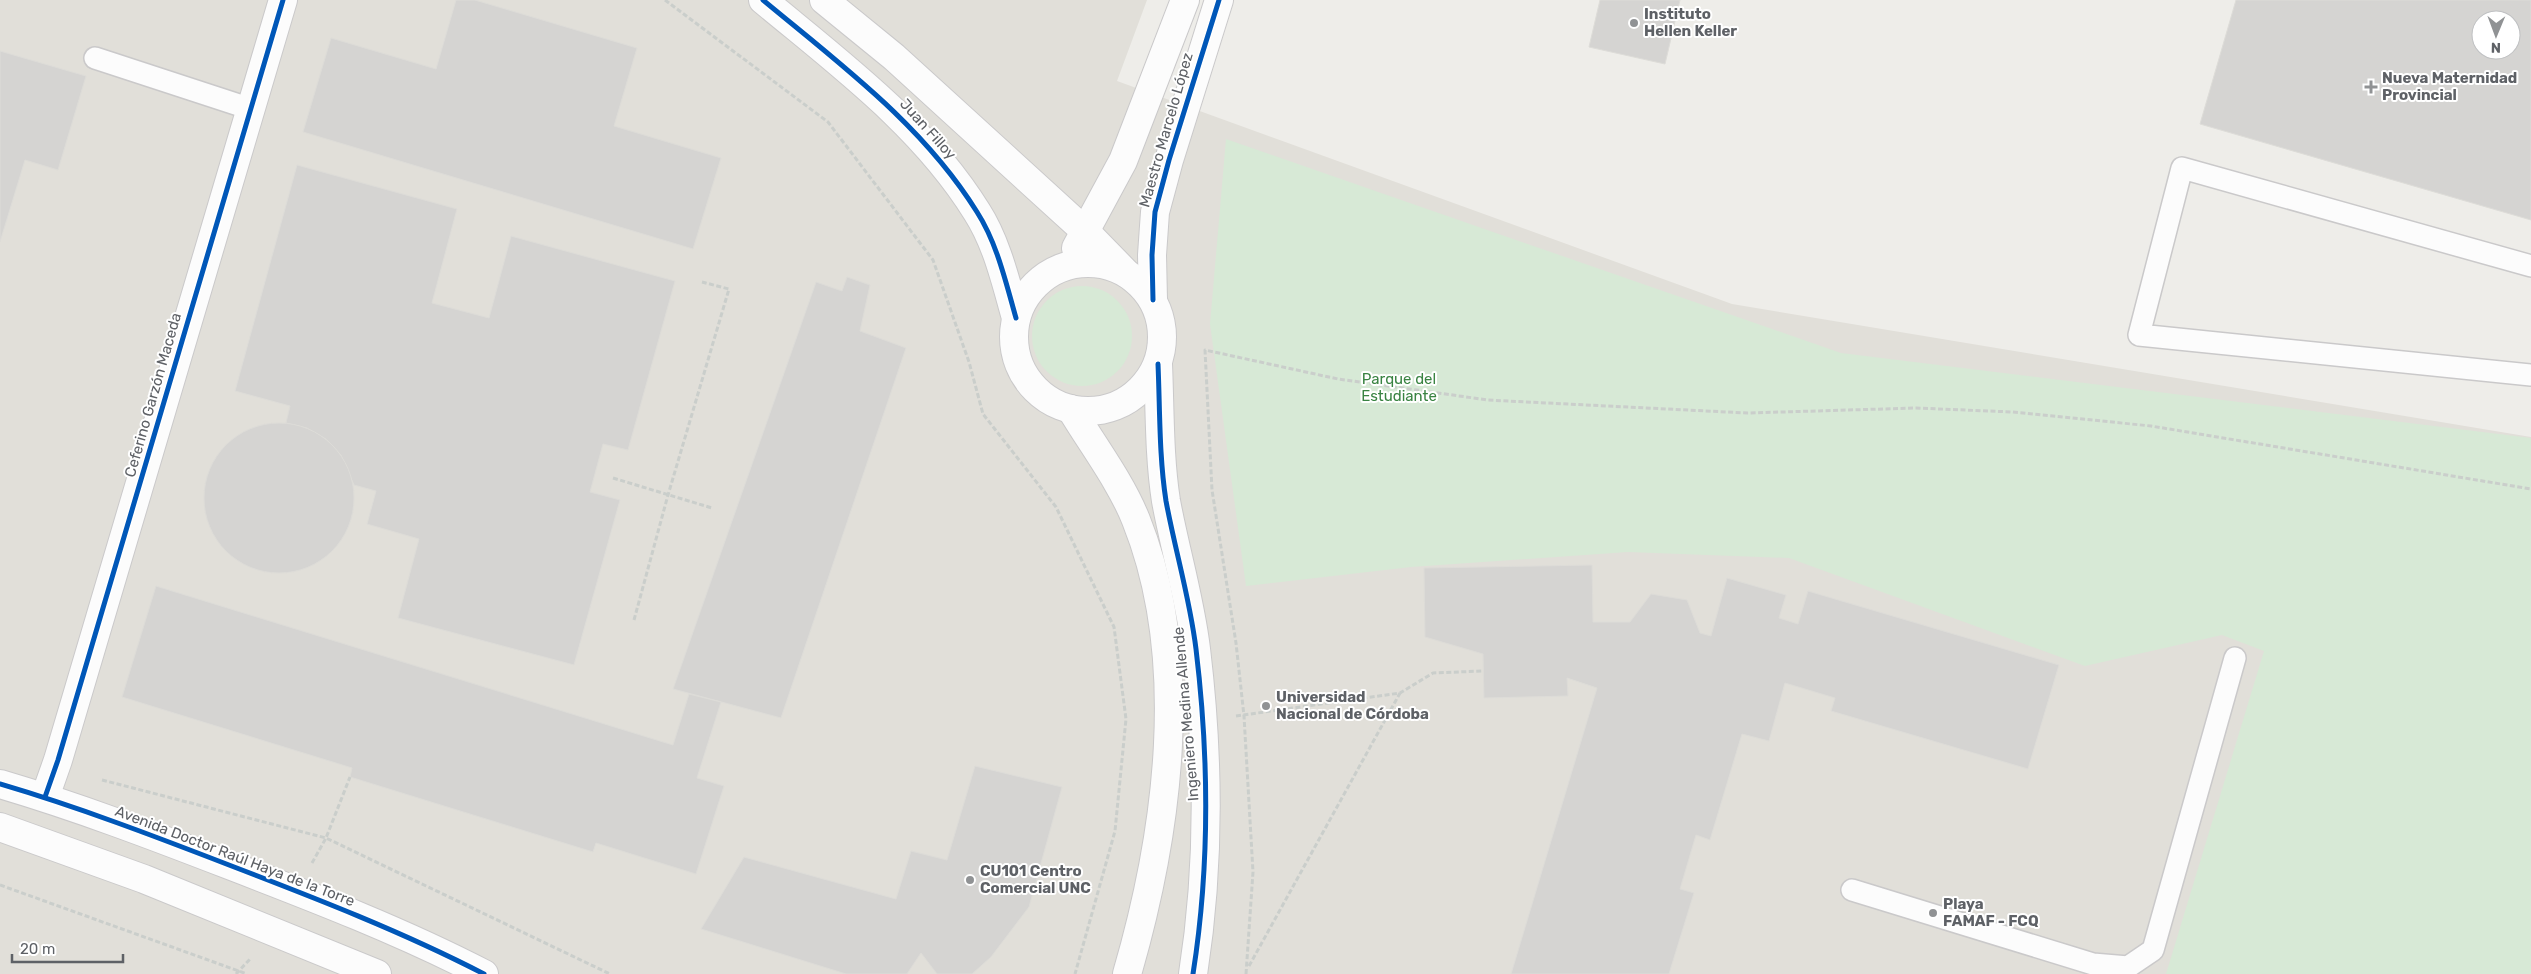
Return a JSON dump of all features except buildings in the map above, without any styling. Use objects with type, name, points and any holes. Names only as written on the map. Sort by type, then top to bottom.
[{"type":"street","name":"Ceferino Garzón Maceda","points":[[45,797],[56,768],[283,0]]},
{"type":"street","name":"Juan Filloy","points":[[762,0],[888,104],[947,169],[978,213],[1000,263],[1016,318]]},
{"type":"street","name":"Juan Filloy","points":[[824,0],[894,57],[1086,232],[1125,272]]},
{"type":"street","name":"Maestro Marcelo López","points":[[1064,267],[1086,232],[1123,161],[1185,0]]},
{"type":"street","name":"Maestro Marcelo López","points":[[1153,300],[1152,255],[1155,212],[1171,151],[1218,0]]},
{"type":"street","points":[[1095,263],[1125,272],[1141,284],[1153,300],[1160,315],[1162,348],[1158,364],[1147,383],[1132,397],[1113,407],[1092,411],[1071,409],[1052,402],[1037,390],[1024,375],[1017,357],[1014,337],[1016,318],[1023,301],[1034,287],[1048,275],[1064,267],[1095,263]]},
{"type":"street","name":"Ingeniero Medina Allende","points":[[1158,364],[1165,492],[1196,648],[1202,717],[1207,809],[1201,910],[1193,974]]},
{"type":"street","name":"Ingeniero Medina Allende","points":[[1071,409],[1136,518],[1154,569],[1162,617],[1170,718],[1162,821],[1152,877],[1127,974]]},
{"type":"street","name":"Avenida Doctor Raúl Haya de la Torre","points":[[0,784],[45,797],[297,891],[457,960],[484,974]]},
{"type":"street","points":[[0,828],[144,879],[377,974]]},
{"type":"lane","points":[[95,58],[251,109]]},
{"type":"lane","points":[[2531,266],[2182,168],[2138,335],[2531,375]]},
{"type":"lane","points":[[1852,890],[2093,964],[2128,968],[2152,950],[2236,658]]},
{"type":"path","points":[[665,0],[828,122],[933,260],[969,362],[983,414],[1056,508],[1114,627],[1126,719],[1115,831],[1075,974]]},
{"type":"path","points":[[634,620],[728,289],[702,282]]},
{"type":"path","points":[[1205,350],[1338,379],[1488,400],[1748,413],[1916,408],[2012,412],[2151,426],[2531,489]]},
{"type":"path","points":[[613,478],[712,508]]},
{"type":"path","points":[[1202,717],[1244,716],[1400,693],[1433,673],[1483,671]]},
{"type":"path","points":[[1247,969],[1400,693]]},
{"type":"path","points":[[1126,719],[1170,718]]},
{"type":"path","points":[[56,768],[326,838],[610,974]]},
{"type":"path","points":[[297,891],[326,838],[350,777]]},
{"type":"path","points":[[0,885],[247,974]]},
{"type":"path","points":[[236,974],[240,970]]},
{"type":"shaded area","name":"Universidad Nacional de Córdoba","points":[[0,0],[1147,0],[1117,81],[1732,304],[2531,437],[2531,974],[0,974]]},
{"type":"green space","name":"Parque del Estudiante","points":[[1226,139],[1841,353],[2531,438],[2531,974],[2166,974],[2264,651],[2222,635],[2085,666],[1789,558],[1628,552],[1411,567],[1246,586],[1210,324]]},
{"type":"green space","points":[[1082,286],[1092,287],[1110,294],[1124,308],[1131,326],[1131,346],[1124,364],[1110,378],[1092,385],[1082,386],[1072,385],[1054,378],[1040,364],[1033,346],[1032,336],[1033,326],[1040,308],[1054,294],[1072,287]]},
{"type":"cycle path","points":[[45,797],[58,760],[283,0]]},
{"type":"cycle path","points":[[763,0],[879,97],[932,151],[984,224],[1000,264],[1016,318]]},
{"type":"cycle path","points":[[1153,300],[1152,255],[1155,212],[1169,160],[1219,0]]},
{"type":"cycle path","points":[[1158,364],[1161,450],[1166,501],[1193,630],[1203,730],[1206,811],[1205,852],[1199,933],[1193,974]]},
{"type":"cycle path","points":[[0,784],[116,822],[294,890],[390,930],[484,974]]},
{"type":"place","name":"Instituto Hellen Keller","points":[[1634,23]]},
{"type":"place","name":"Nueva Maternidad Provincial","points":[[2371,87]]},
{"type":"place","name":"Universidad Nacional de Córdoba","points":[[1266,706]]},
{"type":"place","name":"CU101 Centro Comercial UNC","points":[[970,880]]},
{"type":"place","name":"Playa FAMAF - FCQ","points":[[1933,913]]}]
